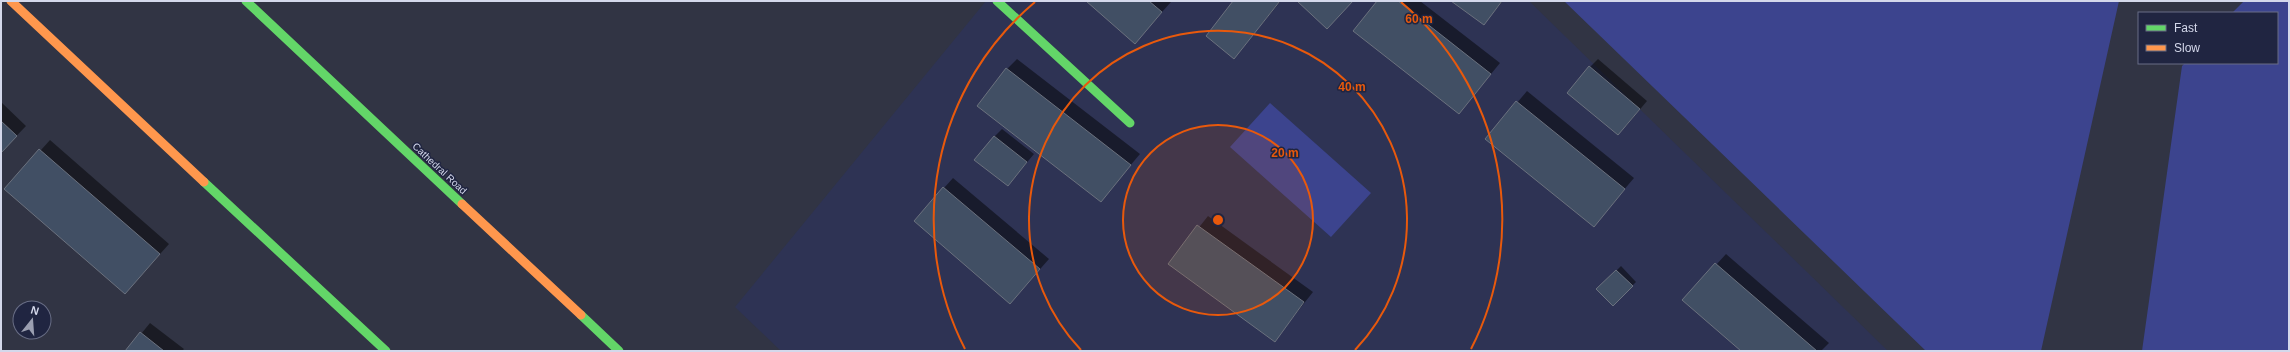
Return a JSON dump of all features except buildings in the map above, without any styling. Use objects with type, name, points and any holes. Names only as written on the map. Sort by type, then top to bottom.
[{"type":"street","points":[[11,1],[386,351]]},
{"type":"street","name":"Cathedral Road","points":[[246,1],[619,351]]},
{"type":"street","points":[[997,1],[1130,123]]},
{"type":"shaded area","points":[[986,1],[1529,1],[1888,351],[781,351],[735,307]]},
{"type":"shaded area","points":[[1564,1],[2119,1],[2041,351],[1926,351]]},
{"type":"shaded area","points":[[2244,1],[2289,1],[2289,351],[2142,351],[2182,66],[2184,64],[2278,64],[2278,12],[2233,12]]},
{"type":"shaded area","points":[[1270,103],[1371,193],[1331,237],[1230,147]]},
{"type":"traffic: fast","points":[[246,1],[462,204]]},
{"type":"traffic: fast","points":[[997,1],[1130,123]]},
{"type":"traffic: fast","points":[[204,182],[386,351]]},
{"type":"traffic: fast","points":[[581,315],[619,351]]},
{"type":"traffic: slow","points":[[11,1],[204,182]]},
{"type":"traffic: slow","points":[[462,204],[581,315]]}]
